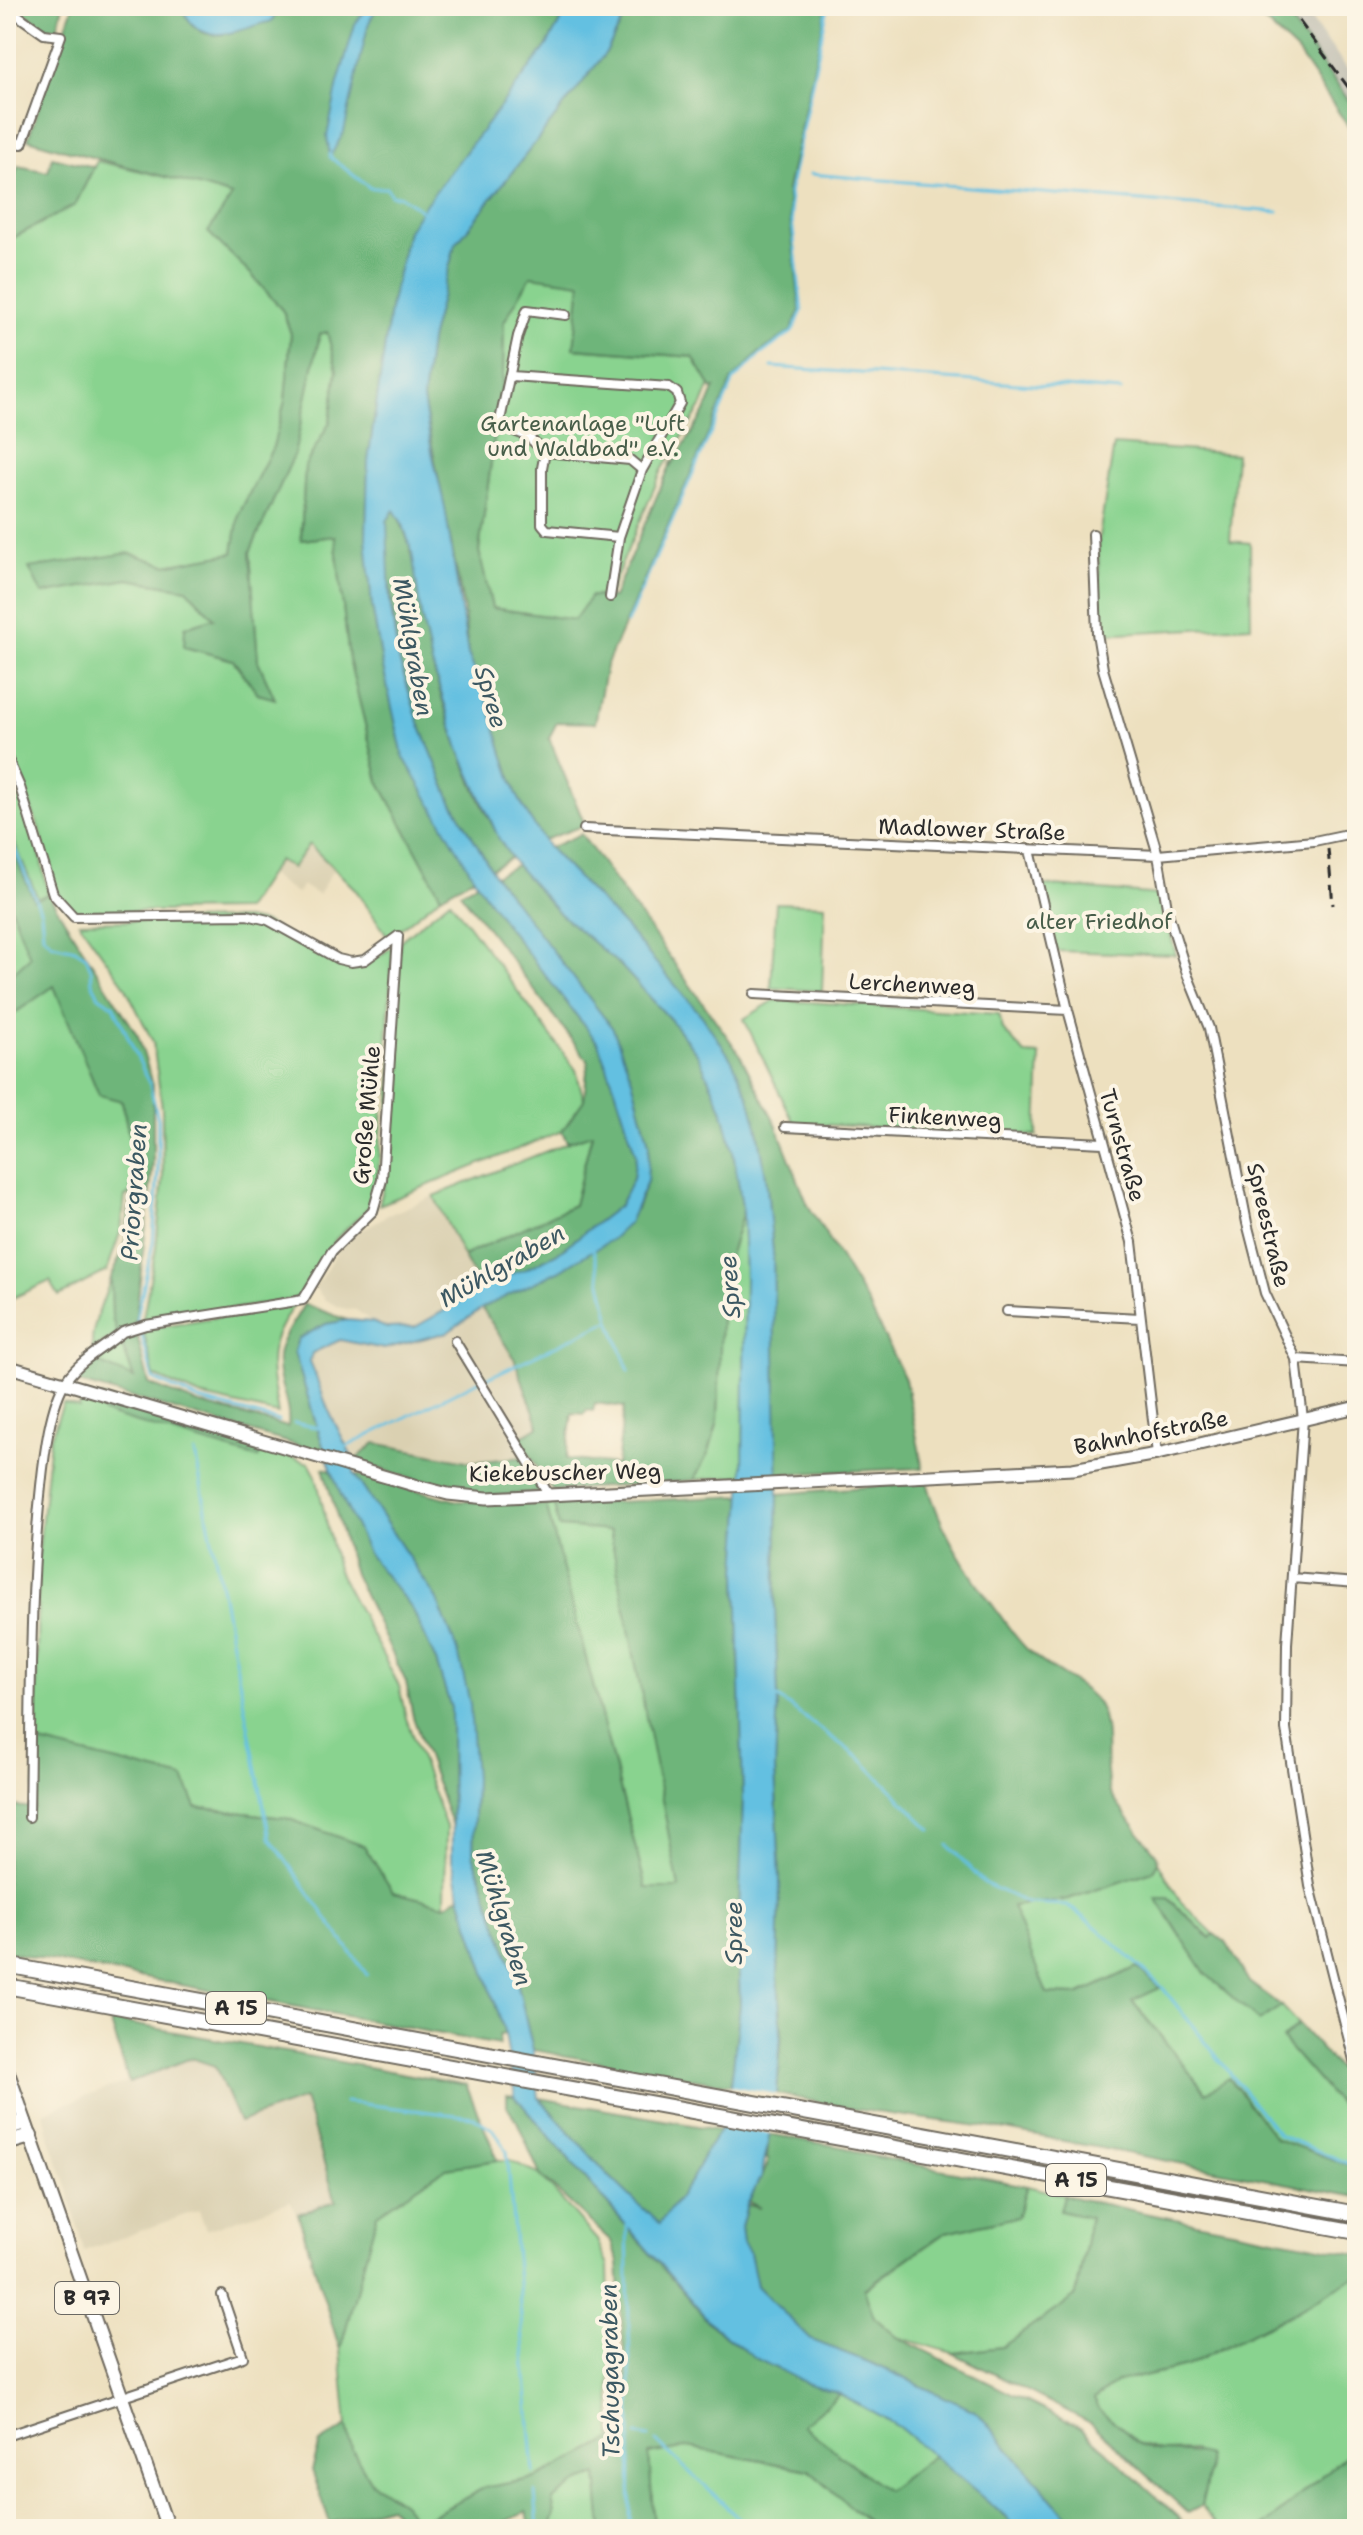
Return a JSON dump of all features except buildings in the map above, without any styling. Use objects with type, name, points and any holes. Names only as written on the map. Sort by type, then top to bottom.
[{"type":"highway","name":"A 15","points":[[6,1965],[1357,2214]]},
{"type":"highway","name":"A 15","points":[[12,1987],[1357,2232]]},
{"type":"highway","points":[[6,2128],[27,2129]]},
{"type":"highway","points":[[6,2143],[27,2129]]},
{"type":"main road","name":"Kiekebuscher Weg","points":[[6,1366],[448,1494],[487,1498],[950,1475]]},
{"type":"main road","name":"Bahnhofstraße","points":[[950,1475],[1073,1469],[1157,1454],[1357,1407]]},
{"type":"main road","points":[[6,2067],[27,2129]]},
{"type":"main road","name":"B 97","points":[[27,2129],[168,2529]]},
{"type":"street","points":[[6,7],[44,34],[61,36],[22,144],[6,141]]},
{"type":"street","points":[[566,315],[527,310],[518,336],[499,425],[527,436],[545,452],[630,460],[642,470]]},
{"type":"street","points":[[511,376],[669,387],[677,393],[680,403],[642,470],[619,537],[610,597]]},
{"type":"street","points":[[545,452],[542,524],[547,530],[619,537]]},
{"type":"street","name":"Spreestraße","points":[[1093,534],[1097,633],[1103,669],[1158,855],[1168,913],[1187,974],[1209,1028],[1247,1223],[1265,1293],[1296,1359],[1303,1419],[1287,1644],[1286,1729],[1310,1886],[1357,2072]]},
{"type":"street","name":"Große Mühle","points":[[6,755],[20,787],[53,894],[74,917],[247,915],[268,920],[338,959],[351,962],[365,960],[398,936],[382,1180],[373,1211],[332,1251],[303,1300],[146,1325],[123,1332],[65,1381]]},
{"type":"street","name":"Madlower Straße","points":[[584,829],[1158,855],[1314,841],[1357,832]]},
{"type":"street","name":"Turnstraße","points":[[1030,850],[1068,1010],[1132,1242],[1157,1454]]},
{"type":"street","name":"Lerchenweg","points":[[754,994],[1068,1010]]},
{"type":"street","name":"Finkenweg","points":[[785,1127],[1103,1143]]},
{"type":"street","points":[[1007,1311],[1140,1318]]},
{"type":"street","points":[[455,1341],[549,1495]]},
{"type":"street","points":[[1296,1359],[1357,1363]]},
{"type":"street","points":[[29,1817],[33,1559],[46,1447],[65,1381]]},
{"type":"street","points":[[1292,1578],[1357,1583]]},
{"type":"street","points":[[6,2436],[243,2357],[222,2295]]},
{"type":"shaded area","points":[[1280,6],[1301,6],[1357,82],[1357,112]]},
{"type":"shaded area","points":[[309,843],[334,868],[318,895],[302,885],[297,894],[268,874],[278,859],[292,867]]},
{"type":"shaded area","points":[[434,1196],[478,1283],[463,1300],[415,1327],[387,1328],[356,1310],[341,1308],[325,1300],[315,1288],[340,1247],[386,1216]]},
{"type":"shaded area","points":[[482,1308],[514,1358],[539,1426],[528,1454],[524,1457],[471,1462],[375,1443],[354,1461],[328,1409],[310,1361],[312,1353],[340,1340],[384,1349],[448,1332]]},
{"type":"shaded area","points":[[191,2058],[215,2066],[239,2122],[304,2099],[336,2201],[296,2215],[291,2201],[206,2230],[199,2210],[84,2251],[44,2112]]},
{"type":"green space","points":[[14,6],[63,6],[57,29],[44,26]]},
{"type":"green space","points":[[73,6],[182,6],[190,22],[200,31],[212,35],[238,30],[291,6],[569,6],[546,47],[408,231],[391,303],[368,461],[366,537],[372,606],[403,756],[474,877],[441,896],[379,781],[349,659],[335,536],[301,540],[305,466],[330,422],[337,370],[327,332],[320,334],[294,455],[250,552],[258,661],[275,699],[258,694],[233,660],[184,647],[185,627],[214,618],[187,589],[128,579],[42,594],[29,568],[130,553],[166,565],[233,553],[239,514],[273,447],[285,401],[291,334],[283,311],[208,232],[232,196],[28,139]]},
{"type":"green space","points":[[630,6],[827,6],[787,190],[800,310],[791,331],[759,353],[732,380],[606,666],[595,723],[557,722],[549,738],[585,825],[544,840],[517,795],[490,708],[468,654],[464,610],[423,399],[430,340],[455,245],[607,51]],"holes":[[[531,276],[581,283],[574,348],[693,357],[712,389],[715,388],[706,410],[670,468],[672,461],[613,598],[591,596],[574,620],[492,608],[479,551],[503,374],[504,322]]]},
{"type":"green space","points":[[1248,6],[1280,6],[1357,112],[1357,139],[1297,52]]},
{"type":"green space","points":[[52,157],[94,167],[75,205],[9,240],[6,262],[6,207],[18,166],[48,172]]},
{"type":"green space","points":[[97,161],[233,196],[251,274],[283,311],[291,334],[285,401],[273,447],[239,514],[233,553],[166,565],[130,553],[42,594],[128,579],[188,589],[214,618],[184,647],[233,660],[258,694],[274,698],[258,661],[250,552],[294,455],[320,333],[327,332],[337,370],[330,422],[305,466],[301,540],[335,536],[349,659],[379,781],[441,896],[389,938],[355,889],[309,844],[292,868],[278,860],[245,910],[75,912],[67,908],[56,893],[39,828],[6,744],[6,262],[9,240],[75,205]]},
{"type":"green space","name":"Gartenanlage \"Luft und Waldbad\" e.V.","points":[[531,275],[581,283],[574,348],[693,357],[710,385],[702,405],[662,470],[608,596],[591,596],[575,620],[492,608],[479,551],[503,374],[504,321]]},
{"type":"green space","points":[[1114,445],[1236,454],[1230,541],[1250,543],[1251,626],[1101,634],[1098,543]]},
{"type":"green space","points":[[394,509],[409,545],[427,645],[447,714],[475,788],[511,858],[491,869],[450,798],[418,720],[398,657],[387,560],[387,521]]},
{"type":"green space","points":[[6,767],[38,845],[48,894],[38,899],[6,822]]},
{"type":"green space","points":[[6,834],[34,900],[48,894],[138,1036],[153,1085],[153,1162],[135,1324],[117,1334],[112,1317],[111,1278],[125,1245],[134,1162],[122,1101],[99,1095],[54,986],[6,1019],[6,979],[30,957],[6,895]]},
{"type":"green space","points":[[581,834],[739,1053],[775,1122],[808,1205],[868,1304],[905,1379],[923,1468],[777,1474],[773,1252],[758,1130],[626,928],[549,848]]},
{"type":"green space","points":[[516,865],[557,911],[622,967],[698,1055],[722,1108],[743,1212],[722,1279],[718,1421],[709,1452],[694,1480],[553,1491],[519,1438],[539,1426],[514,1358],[482,1308],[558,1271],[636,1209],[647,1181],[649,1144],[632,1079],[613,1029],[495,876]],"holes":[[[595,1403],[624,1407],[617,1465],[566,1459],[572,1413],[593,1411]]]},
{"type":"green space","points":[[477,883],[598,1043],[636,1155],[633,1179],[620,1205],[556,1254],[524,1270],[478,1283],[463,1256],[574,1205],[592,1134],[567,1142],[562,1131],[584,1100],[588,1061],[460,892]]},
{"type":"green space","name":"alter Friedhof","points":[[1041,885],[1160,895],[1176,955],[1056,951]]},
{"type":"green space","points":[[6,895],[31,957],[6,979]]},
{"type":"green space","points":[[450,900],[576,1070],[584,1100],[562,1131],[379,1205],[385,1182],[400,941]]},
{"type":"green space","points":[[776,903],[825,905],[822,991],[771,988]]},
{"type":"green space","points":[[245,919],[266,923],[341,965],[369,962],[393,946],[378,1182],[368,1208],[336,1239],[297,1297],[142,1323],[156,1248],[163,1179],[162,1108],[153,1042],[125,986],[79,922]]},
{"type":"green space","points":[[54,986],[99,1095],[122,1100],[134,1162],[131,1193],[125,1197],[121,1230],[107,1271],[59,1296],[50,1281],[6,1301],[6,1019]]},
{"type":"green space","points":[[775,1000],[999,1014],[1003,1030],[1025,1054],[1040,1055],[1037,1136],[794,1123],[744,1019]]},
{"type":"green space","points":[[592,1133],[574,1205],[463,1256],[434,1196]]},
{"type":"green space","points":[[743,1212],[743,1475],[694,1480],[709,1452],[718,1421],[722,1278]]},
{"type":"green space","points":[[111,1278],[112,1317],[117,1334],[93,1350],[95,1324]]},
{"type":"green space","points":[[304,1304],[347,1320],[326,1324],[298,1339],[294,1352],[325,1453],[70,1380],[93,1361],[134,1378],[120,1339],[136,1331],[149,1384],[196,1403],[288,1427],[278,1357],[285,1337]]},
{"type":"green space","points":[[294,1305],[277,1333],[271,1357],[278,1414],[200,1396],[154,1376],[143,1329]]},
{"type":"green space","points":[[120,1339],[134,1379],[93,1361]]},
{"type":"green space","points":[[84,1393],[258,1458],[262,1448],[309,1463],[316,1476],[337,1569],[399,1686],[406,1718],[446,1827],[445,1905],[393,1892],[364,1846],[286,1818],[195,1807],[184,1778],[36,1742],[38,1558],[50,1439],[63,1404],[79,1408]]},
{"type":"green space","points":[[101,1396],[262,1448],[258,1458],[103,1413]]},
{"type":"green space","points":[[375,1443],[471,1462],[524,1457],[544,1492],[494,1496],[459,1493],[354,1461]]},
{"type":"green space","points":[[323,1468],[331,1470],[369,1555],[413,1610],[436,1661],[451,1708],[452,1827],[413,1717],[406,1682],[354,1574]]},
{"type":"green space","points":[[354,1474],[458,1501],[546,1505],[646,1888],[679,1888],[610,1531],[559,1527],[554,1505],[742,1496],[737,1571],[743,1796],[738,1950],[740,2005],[731,2085],[533,2050],[517,1981],[473,1854],[475,1778],[437,1600]]},
{"type":"green space","points":[[927,1482],[939,1517],[956,1550],[1013,1633],[1039,1660],[1087,1692],[1099,1706],[1105,1727],[1110,1791],[1157,1855],[1158,1862],[1153,1871],[1065,1900],[1012,1906],[1047,1994],[1078,1995],[1137,1967],[1160,1988],[1132,2001],[1206,2093],[1229,2078],[1276,2139],[1357,2168],[1357,2197],[1001,2129],[853,2109],[777,2094],[782,2032],[778,1976],[780,1881],[775,1768],[778,1494]]},
{"type":"green space","points":[[546,1505],[554,1505],[559,1527],[610,1530],[680,1889],[646,1888]]},
{"type":"green space","points":[[36,1742],[184,1778],[196,1807],[286,1818],[364,1846],[393,1892],[445,1905],[460,1896],[505,2034],[499,2035],[499,2045],[6,1952],[6,1805],[34,1808]]},
{"type":"green space","points":[[1158,1862],[1181,1902],[1214,1934],[1211,1938],[1168,1898],[1259,2021],[1281,2006],[1298,2024],[1283,2040],[1357,2125],[1357,2168],[1276,2139],[1230,2078],[1207,2094],[1132,2000],[1137,1967],[1078,1995],[1047,1994],[1011,1906],[1066,1900],[1153,1871]]},
{"type":"green space","points":[[1156,1898],[1168,1898],[1210,1938],[1214,1934],[1227,1944],[1249,1982],[1281,2006],[1259,2021],[1205,1973]]},
{"type":"green space","points":[[110,2020],[466,2085],[498,2160],[446,2168],[377,2214],[340,2350],[298,2214],[336,2201],[304,2099],[239,2122],[215,2066],[191,2058],[129,2083]]},
{"type":"green space","points":[[1298,2024],[1357,2089],[1357,2125],[1282,2039]]},
{"type":"green space","points":[[507,2095],[515,2096],[713,2327],[757,2359],[806,2383],[840,2394],[802,2425],[886,2491],[934,2455],[1007,2518],[1015,2529],[875,2529],[809,2470],[688,2447],[649,2454],[654,2529],[602,2529],[597,2475],[580,2481],[552,2500],[555,2514],[550,2529],[531,2529],[527,2512],[488,2529],[408,2529],[389,2506],[330,2523],[312,2470],[320,2443],[347,2426],[352,2450],[372,2483],[402,2503],[419,2523],[484,2488],[536,2478],[612,2440],[631,2427],[618,2262],[611,2241],[540,2175],[517,2121],[507,2106]]},
{"type":"green space","points":[[539,2098],[720,2130],[692,2179],[659,2225],[608,2175]]},
{"type":"green space","points":[[769,2134],[1027,2186],[1017,2217],[946,2232],[864,2289],[874,2317],[897,2337],[1082,2429],[1181,2519],[1153,2530],[1122,2525],[1116,2526],[1116,2529],[1078,2529],[977,2412],[876,2365],[811,2340],[757,2286],[750,2253],[743,2243],[741,2227],[747,2205],[760,2208],[749,2202],[769,2160]]},
{"type":"green space","points":[[510,2160],[540,2175],[597,2240],[608,2266],[612,2440],[536,2478],[484,2488],[418,2523],[402,2503],[372,2483],[352,2450],[340,2350],[377,2214],[446,2168]]},
{"type":"green space","points":[[1027,2186],[1064,2195],[1061,2211],[1090,2217],[1076,2296],[1002,2347],[953,2353],[897,2337],[874,2317],[864,2290],[946,2232],[1017,2217]]},
{"type":"green space","points":[[1064,2195],[1357,2254],[1357,2276],[1294,2312],[1187,2366],[1117,2382],[1094,2399],[1102,2412],[1147,2448],[1208,2456],[1209,2471],[1201,2506],[1188,2513],[1091,2423],[953,2353],[1002,2347],[1076,2296],[1090,2218],[1060,2211]]},
{"type":"green space","points":[[1357,2276],[1357,2446],[1261,2529],[1220,2529],[1201,2506],[1209,2471],[1193,2450],[1161,2451],[1139,2444],[1119,2425],[1101,2414],[1094,2399],[1117,2382],[1187,2366]]},
{"type":"green space","points":[[840,2394],[899,2427],[934,2455],[886,2491],[801,2425]]},
{"type":"green space","points":[[1357,2446],[1357,2529],[1261,2529]]},
{"type":"green space","points":[[688,2447],[809,2470],[875,2529],[654,2529],[649,2454]]},
{"type":"green space","points":[[597,2474],[602,2529],[550,2529],[555,2514],[552,2500],[580,2481]]},
{"type":"water","points":[[182,6],[291,6],[285,11],[278,10],[272,21],[220,34],[198,29]]},
{"type":"water","points":[[369,6],[377,6],[368,25],[344,132],[330,157],[327,136],[338,83],[355,24]]},
{"type":"water","points":[[569,6],[630,6],[607,51],[455,245],[430,340],[423,399],[445,507],[468,654],[490,708],[517,795],[549,848],[626,928],[702,1016],[732,1060],[749,1097],[758,1130],[773,1252],[778,1492],[775,1768],[780,1881],[778,1976],[781,2032],[777,2094],[761,2180],[747,2205],[741,2227],[743,2243],[750,2253],[757,2286],[811,2340],[876,2365],[977,2412],[1078,2529],[1015,2529],[1007,2518],[899,2427],[840,2394],[806,2383],[757,2359],[714,2327],[515,2096],[505,2034],[460,1896],[452,1860],[451,1708],[436,1661],[413,1610],[369,1555],[341,1495],[294,1352],[298,1339],[326,1324],[348,1320],[372,1322],[387,1328],[415,1327],[463,1300],[478,1283],[524,1270],[556,1254],[620,1205],[633,1179],[636,1155],[598,1043],[477,883],[403,756],[372,606],[366,537],[368,461],[391,303],[408,231],[546,47]],"holes":[[[394,510],[412,552],[432,664],[459,749],[499,839],[516,865],[557,911],[622,967],[698,1055],[722,1108],[743,1212],[743,1475],[737,1571],[743,1796],[738,1950],[740,2005],[731,2085],[720,2130],[692,2179],[659,2224],[608,2175],[539,2098],[533,2050],[517,1981],[473,1854],[475,1778],[470,1704],[458,1651],[437,1600],[354,1474],[354,1461],[328,1409],[310,1361],[312,1353],[340,1340],[384,1349],[448,1332],[482,1308],[558,1271],[611,1240],[629,1223],[647,1181],[649,1144],[632,1079],[613,1029],[495,876],[450,798],[418,720],[398,657],[390,602],[387,521]]]},
{"type":"pier","points":[[727,2085],[781,2095],[773,2134],[717,2124]]},
{"type":"waterway","points":[[1258,6],[1273,23]]},
{"type":"waterway","points":[[627,623],[734,380],[760,355],[792,332],[802,311],[789,193],[827,11]]},
{"type":"waterway","points":[[330,154],[370,188],[387,188],[391,195],[402,197],[421,210]]},
{"type":"waterway","points":[[810,174],[1278,212]]},
{"type":"waterway","points":[[772,367],[1121,391]]},
{"type":"waterway","name":"Priorgraben","points":[[6,828],[41,912],[43,935],[53,944],[75,949],[86,956],[92,983],[99,996],[114,1006],[150,1085],[158,1119],[158,1171],[153,1242],[137,1317],[153,1379],[199,1400],[278,1421]]},
{"type":"waterway","points":[[593,1248],[610,1320],[629,1371]]},
{"type":"waterway","points":[[344,1448],[610,1320]]},
{"type":"waterway","name":"Priorgraben","points":[[294,1423],[319,1428]]},
{"type":"waterway","points":[[195,1453],[270,1838],[367,1975]]},
{"type":"waterway","points":[[778,1698],[861,1759],[931,1830]]},
{"type":"waterway","points":[[948,1845],[984,1883],[1027,1903],[1067,1905],[1097,1928],[1162,1987],[1279,2135],[1357,2167]]},
{"type":"waterway","points":[[345,2102],[473,2117],[494,2130],[507,2151],[534,2473]]},
{"type":"waterway","name":"Tschugagraben","points":[[627,2225],[630,2529]]},
{"type":"waterway","points":[[637,2435],[649,2437]]},
{"type":"waterway","points":[[656,2441],[751,2529]]},
{"type":"waterway","points":[[535,2492],[538,2529]]},
{"type":"railway","points":[[1288,6],[1357,99]]},
{"type":"railway","points":[[1328,849],[1333,905]]},
{"type":"water label","name":"Mühlgraben","points":[[413,647]]},
{"type":"water label","name":"Spree","points":[[491,697]]},
{"type":"water label","name":"Mühlgraben","points":[[502,1266]]},
{"type":"water label","name":"Spree","points":[[730,1287]]},
{"type":"water label","name":"Mühlgraben","points":[[504,1918]]},
{"type":"water label","name":"Spree","points":[[734,1933]]}]
